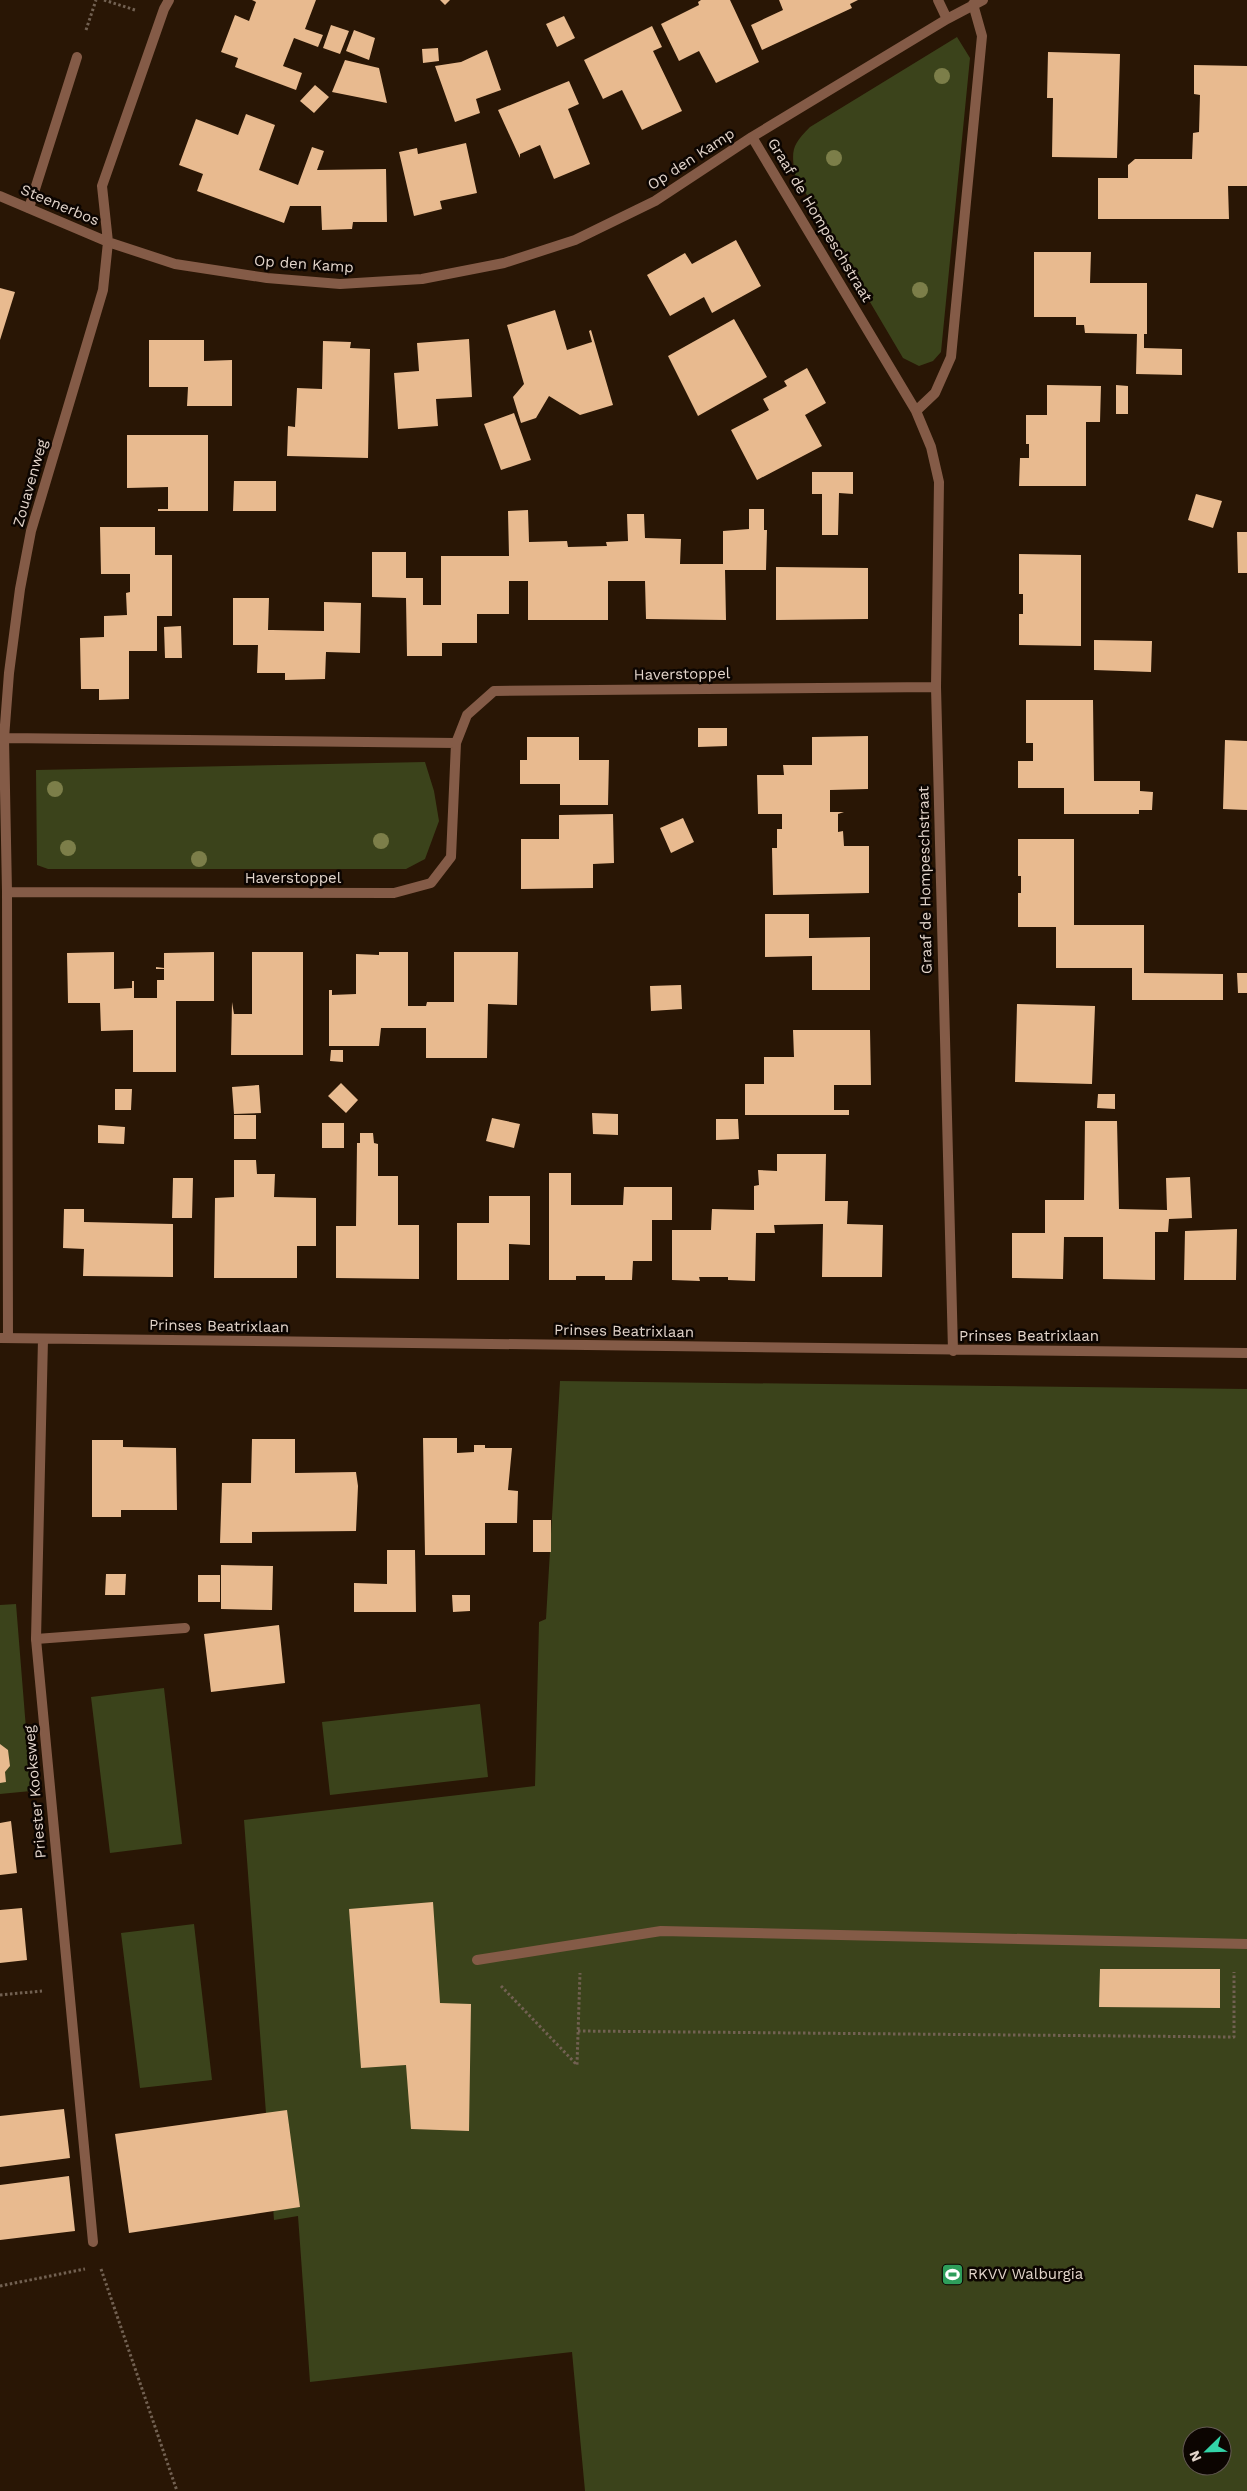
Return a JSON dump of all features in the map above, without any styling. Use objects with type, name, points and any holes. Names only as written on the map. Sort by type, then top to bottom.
[{"type":"street","points":[[108,242],[102,186],[164,9],[169,0]]},
{"type":"street","points":[[938,0],[947,19]]},
{"type":"street","name":"Graaf de Hompeschstraat","points":[[953,1351],[936,687],[940,482],[931,447],[916,411],[752,136],[947,19],[983,0]]},
{"type":"street","points":[[916,411],[935,393],[951,357],[982,36],[973,4]]},
{"type":"street","points":[[29,208],[77,57]]},
{"type":"street","name":"Op den Kamp","points":[[108,242],[175,264],[267,278],[340,284],[422,279],[504,263],[575,240],[655,201],[752,136]]},
{"type":"street","name":"Steenerbos","points":[[0,196],[108,242]]},
{"type":"street","name":"Zouavenweg","points":[[4,1338],[7,892],[4,738],[20,589],[31,531],[103,290],[108,242]]},
{"type":"street","name":"Haverstoppel","points":[[7,892],[394,893],[431,883],[451,857],[456,743],[467,715],[494,691],[936,687]]},
{"type":"street","points":[[4,738],[456,743]]},
{"type":"street","name":"Prinses Beatrixlaan","points":[[4,1338],[953,1351],[1247,1353]]},
{"type":"street","name":"Priester Kooksweg","points":[[43,1339],[36,1640],[93,2242]]},
{"type":"street","points":[[36,1640],[185,1628]]},
{"type":"street","points":[[477,1960],[580,1942],[661,1931],[1247,1944]]},
{"type":"path","points":[[477,1960],[576,2065],[580,1942]]},
{"type":"path","points":[[578,2032],[1234,2037],[1234,1944]]},
{"type":"path","points":[[0,1995],[69,1987]]},
{"type":"path","points":[[93,2242],[177,2491]]},
{"type":"path","points":[[0,2286],[100,2266]]},
{"type":"green space","points":[[957,37],[970,58],[941,352],[933,361],[919,366],[903,358],[795,175],[793,154],[796,144],[810,127]]},
{"type":"green space","points":[[425,762],[434,791],[439,821],[425,859],[406,869],[48,869],[37,865],[36,770]]},
{"type":"green space","points":[[560,1381],[1247,1389],[1247,2491],[585,2491],[572,2352],[310,2382],[298,2216],[274,2220],[244,1820],[535,1786],[539,1622],[546,1619]]},
{"type":"green space","points":[[16,1604],[31,1791],[0,1794],[0,1605]]},
{"type":"green space","points":[[164,1688],[182,1844],[110,1853],[91,1697]]},
{"type":"green space","points":[[480,1704],[488,1777],[330,1795],[322,1722]]},
{"type":"green space","points":[[194,1924],[212,2080],[140,2088],[121,1933]]},
{"type":"building","points":[[252,0],[316,0],[305,29],[323,35],[318,47],[294,38],[283,66],[302,73],[296,90],[235,67],[238,58],[221,52],[235,15],[249,21],[256,2]]},
{"type":"building","points":[[440,0],[450,0],[445,5]]},
{"type":"building","points":[[701,0],[730,0],[759,62],[716,83],[699,51],[679,61],[661,24],[699,5],[698,2]]},
{"type":"building","points":[[779,0],[858,0],[850,4],[852,8],[762,50],[751,25],[783,10]]},
{"type":"building","points":[[564,16],[575,38],[557,47],[546,24]]},
{"type":"building","points":[[331,25],[349,31],[340,54],[323,48]]},
{"type":"building","points":[[652,26],[662,47],[653,51],[682,111],[642,130],[622,90],[603,99],[584,60]]},
{"type":"building","points":[[354,30],[375,38],[369,60],[346,51]]},
{"type":"building","points":[[438,48],[439,61],[423,63],[422,49]]},
{"type":"building","points":[[487,50],[501,90],[476,99],[480,113],[455,122],[435,66],[461,62]]},
{"type":"building","points":[[1048,52],[1120,54],[1117,158],[1052,157],[1053,98],[1047,98]]},
{"type":"building","points":[[345,60],[379,68],[387,103],[332,92]]},
{"type":"building","points":[[1194,65],[1247,66],[1247,186],[1228,186],[1229,219],[1098,219],[1098,178],[1128,178],[1128,165],[1135,159],[1192,159],[1193,133],[1199,132],[1200,95],[1194,94]]},
{"type":"building","points":[[569,81],[579,104],[568,109],[590,164],[554,179],[540,145],[520,154],[520,158],[498,110]]},
{"type":"building","points":[[315,85],[329,97],[314,113],[300,101]]},
{"type":"building","points":[[246,114],[275,125],[259,170],[298,185],[312,147],[324,151],[317,170],[386,169],[387,222],[353,222],[352,229],[322,230],[321,206],[290,206],[284,223],[197,191],[203,174],[179,165],[196,119],[238,135]]},
{"type":"building","points":[[466,143],[477,193],[440,201],[442,209],[414,216],[399,152],[417,148],[418,154]]},
{"type":"building","points":[[736,240],[761,286],[712,313],[704,297],[670,316],[647,275],[685,253],[692,264]]},
{"type":"building","points":[[1034,252],[1091,252],[1090,283],[1147,283],[1147,334],[1144,334],[1144,348],[1182,349],[1182,375],[1136,374],[1137,334],[1085,333],[1084,325],[1076,325],[1076,317],[1034,317]]},
{"type":"building","points":[[0,288],[15,292],[0,340]]},
{"type":"building","points":[[555,310],[567,350],[592,342],[589,331],[591,330],[613,405],[580,415],[549,396],[536,418],[521,423],[513,397],[524,384],[507,325]]},
{"type":"building","points":[[734,319],[767,377],[698,416],[668,356]]},
{"type":"building","points":[[469,339],[472,397],[436,399],[438,426],[398,429],[394,373],[419,371],[417,343]]},
{"type":"building","points":[[149,340],[204,340],[204,361],[232,360],[232,406],[187,406],[188,387],[149,387]]},
{"type":"building","points":[[323,341],[351,342],[350,348],[370,349],[368,458],[287,456],[288,426],[295,427],[297,388],[322,389]]},
{"type":"building","points":[[807,368],[826,403],[805,415],[822,446],[757,480],[731,430],[769,410],[763,399],[787,386],[784,381]]},
{"type":"building","points":[[1047,385],[1101,386],[1100,422],[1086,422],[1086,486],[1019,486],[1020,458],[1029,458],[1029,444],[1026,444],[1026,415],[1047,415]]},
{"type":"building","points":[[1116,385],[1128,386],[1128,414],[1116,414]]},
{"type":"building","points":[[514,413],[531,460],[501,470],[484,424]]},
{"type":"building","points":[[127,435],[208,435],[208,511],[158,511],[158,509],[168,509],[168,487],[127,488]]},
{"type":"building","points":[[812,472],[853,472],[853,494],[839,493],[838,535],[822,535],[822,494],[812,494]]},
{"type":"building","points":[[234,481],[276,481],[276,511],[233,511]]},
{"type":"building","points":[[1196,494],[1222,501],[1213,528],[1188,520]]},
{"type":"building","points":[[749,509],[764,509],[764,530],[767,530],[766,570],[725,570],[726,620],[646,619],[645,581],[608,581],[608,620],[528,620],[528,581],[509,581],[509,614],[477,614],[477,643],[442,643],[442,656],[407,656],[406,598],[372,597],[372,552],[406,552],[406,578],[423,578],[423,605],[441,605],[441,556],[509,556],[508,511],[528,510],[529,542],[567,541],[568,547],[607,546],[606,542],[628,541],[627,514],[644,514],[645,538],[681,539],[680,564],[723,564],[723,531],[749,529]]},
{"type":"building","points":[[100,527],[155,527],[155,555],[172,555],[172,616],[157,616],[157,651],[129,651],[129,699],[99,700],[99,689],[81,689],[80,638],[104,637],[104,616],[127,615],[126,593],[130,592],[130,574],[101,574]]},
{"type":"building","points":[[1237,532],[1247,532],[1247,573],[1238,573]]},
{"type":"building","points":[[1019,554],[1081,555],[1081,646],[1019,645],[1019,614],[1023,614],[1023,594],[1019,594]]},
{"type":"building","points":[[776,567],[868,568],[868,619],[776,620]]},
{"type":"building","points":[[233,598],[269,598],[268,630],[324,631],[324,602],[361,603],[360,653],[326,652],[325,679],[285,680],[285,673],[257,673],[258,645],[233,645]]},
{"type":"building","points":[[181,626],[182,658],[165,658],[164,627]]},
{"type":"building","points":[[1094,640],[1152,641],[1151,672],[1094,670]]},
{"type":"building","points":[[1026,700],[1093,700],[1094,781],[1140,781],[1140,791],[1153,792],[1152,810],[1139,810],[1139,814],[1064,814],[1064,788],[1018,788],[1018,761],[1033,761],[1033,743],[1026,743]]},
{"type":"building","points":[[698,728],[727,728],[727,746],[698,747]]},
{"type":"building","points":[[868,736],[868,789],[830,790],[830,812],[844,812],[838,814],[838,832],[843,831],[844,846],[869,846],[869,893],[773,895],[772,848],[777,848],[777,829],[782,829],[782,814],[758,814],[757,775],[784,775],[783,765],[812,765],[812,737]]},
{"type":"building","points":[[527,737],[579,737],[579,760],[609,760],[608,805],[560,805],[560,784],[520,784],[520,760],[527,760]]},
{"type":"building","points":[[1225,740],[1247,741],[1247,810],[1223,809]]},
{"type":"building","points":[[613,814],[614,863],[593,864],[593,888],[521,889],[521,839],[559,839],[559,815]]},
{"type":"building","points":[[683,818],[694,842],[671,853],[660,828]]},
{"type":"building","points":[[1018,839],[1074,839],[1074,925],[1144,925],[1144,973],[1223,974],[1223,1000],[1132,1000],[1132,968],[1056,968],[1056,927],[1018,927],[1018,893],[1021,893],[1021,876],[1018,876]]},
{"type":"building","points":[[765,914],[809,914],[809,938],[870,937],[870,990],[812,990],[812,956],[765,957]]},
{"type":"building","points":[[114,952],[114,989],[132,988],[132,981],[134,981],[134,998],[157,998],[157,980],[164,980],[164,969],[156,969],[156,967],[164,968],[164,953],[214,952],[214,1001],[176,1001],[176,1072],[133,1072],[133,1030],[101,1031],[100,1003],[68,1003],[67,953]]},
{"type":"building","points":[[252,952],[303,952],[303,1055],[231,1055],[232,1002],[234,1014],[252,1014]]},
{"type":"building","points":[[379,952],[408,952],[408,1006],[426,1006],[427,1002],[454,1002],[454,952],[518,952],[517,1005],[488,1004],[487,1058],[426,1058],[426,1028],[381,1028],[379,1046],[329,1046],[329,990],[332,990],[332,995],[356,994],[356,954],[379,955]]},
{"type":"building","points":[[1237,973],[1247,973],[1247,993],[1238,993]]},
{"type":"building","points":[[681,985],[682,1009],[651,1011],[650,986]]},
{"type":"building","points":[[1017,1004],[1095,1006],[1092,1084],[1015,1082]]},
{"type":"building","points":[[793,1030],[870,1030],[871,1085],[834,1085],[834,1110],[849,1110],[849,1115],[745,1115],[745,1084],[764,1084],[764,1057],[794,1057]]},
{"type":"building","points":[[331,1050],[343,1050],[343,1062],[330,1061]]},
{"type":"building","points":[[341,1083],[358,1100],[346,1113],[328,1096]]},
{"type":"building","points":[[259,1085],[261,1113],[234,1114],[232,1087]]},
{"type":"building","points":[[115,1089],[132,1089],[131,1110],[115,1110]]},
{"type":"building","points":[[1098,1094],[1115,1094],[1115,1109],[1097,1108]]},
{"type":"building","points":[[592,1113],[618,1114],[618,1135],[593,1134]]},
{"type":"building","points":[[234,1115],[256,1115],[256,1139],[234,1139]]},
{"type":"building","points":[[492,1118],[520,1124],[514,1148],[486,1141]]},
{"type":"building","points":[[716,1119],[738,1119],[739,1139],[716,1140]]},
{"type":"building","points":[[1085,1121],[1117,1121],[1119,1209],[1167,1210],[1166,1178],[1190,1177],[1192,1218],[1169,1219],[1168,1232],[1155,1232],[1155,1280],[1103,1279],[1103,1237],[1064,1237],[1063,1279],[1012,1278],[1012,1233],[1045,1233],[1045,1200],[1084,1200]]},
{"type":"building","points":[[322,1123],[344,1123],[344,1148],[322,1148]]},
{"type":"building","points":[[98,1125],[125,1127],[124,1144],[98,1143]]},
{"type":"building","points":[[360,1133],[373,1133],[374,1143],[378,1144],[378,1176],[398,1176],[398,1225],[419,1225],[419,1279],[336,1278],[336,1226],[356,1226],[357,1143],[360,1143]]},
{"type":"building","points":[[777,1154],[826,1154],[825,1201],[848,1201],[847,1224],[883,1225],[882,1277],[822,1277],[823,1224],[774,1225],[775,1233],[756,1233],[755,1281],[728,1280],[728,1277],[699,1277],[700,1281],[672,1280],[672,1230],[711,1230],[712,1209],[754,1210],[754,1186],[759,1185],[758,1170],[777,1171]]},
{"type":"building","points":[[234,1160],[256,1160],[257,1174],[275,1174],[274,1197],[316,1198],[316,1246],[297,1246],[297,1278],[214,1278],[215,1198],[234,1197]]},
{"type":"building","points":[[549,1173],[571,1173],[571,1205],[623,1205],[624,1187],[672,1187],[672,1220],[652,1220],[652,1261],[633,1261],[632,1280],[605,1280],[605,1276],[576,1276],[576,1280],[549,1280]]},
{"type":"building","points":[[173,1178],[193,1178],[192,1218],[172,1218]]},
{"type":"building","points":[[489,1196],[530,1196],[530,1245],[509,1244],[509,1280],[457,1280],[457,1223],[489,1223]]},
{"type":"building","points":[[64,1209],[84,1209],[84,1222],[173,1224],[173,1277],[83,1276],[84,1249],[63,1248]]},
{"type":"building","points":[[1237,1229],[1236,1280],[1184,1280],[1185,1231]]},
{"type":"building","points":[[423,1438],[457,1438],[457,1453],[474,1452],[474,1445],[485,1445],[485,1448],[512,1448],[508,1490],[518,1491],[517,1523],[485,1523],[485,1555],[425,1555]]},
{"type":"building","points":[[252,1439],[295,1439],[295,1473],[356,1472],[358,1486],[356,1531],[252,1532],[252,1543],[220,1543],[222,1483],[251,1483]]},
{"type":"building","points":[[92,1440],[123,1440],[123,1447],[176,1448],[177,1510],[121,1510],[121,1517],[92,1517]]},
{"type":"building","points":[[533,1520],[551,1520],[551,1552],[533,1552]]},
{"type":"building","points":[[387,1550],[415,1550],[416,1612],[354,1612],[354,1583],[387,1584]]},
{"type":"building","points":[[221,1565],[273,1566],[272,1610],[221,1609]]},
{"type":"building","points":[[106,1574],[126,1574],[125,1595],[105,1595]]},
{"type":"building","points":[[198,1575],[220,1575],[220,1602],[198,1602]]},
{"type":"building","points":[[452,1595],[470,1595],[470,1611],[453,1612]]},
{"type":"building","points":[[279,1625],[285,1683],[211,1692],[204,1634]]},
{"type":"building","points":[[0,1744],[8,1750],[10,1766],[5,1772],[6,1782],[0,1783]]},
{"type":"building","points":[[11,1821],[17,1873],[0,1875],[0,1823]]},
{"type":"building","points":[[433,1902],[440,2003],[471,2004],[469,2131],[411,2129],[406,2065],[361,2068],[349,1909]]},
{"type":"building","points":[[22,1908],[27,1960],[0,1963],[0,1910]]},
{"type":"building","points":[[1100,1969],[1220,1969],[1220,2008],[1099,2007]]},
{"type":"building","points":[[64,2109],[70,2158],[0,2167],[0,2116]]},
{"type":"building","points":[[287,2110],[300,2207],[129,2233],[115,2134]]},
{"type":"building","points":[[69,2176],[75,2231],[0,2240],[0,2185]]},
{"type":"place","name":"RKVV Walburgia","points":[[952,2274]]}]
